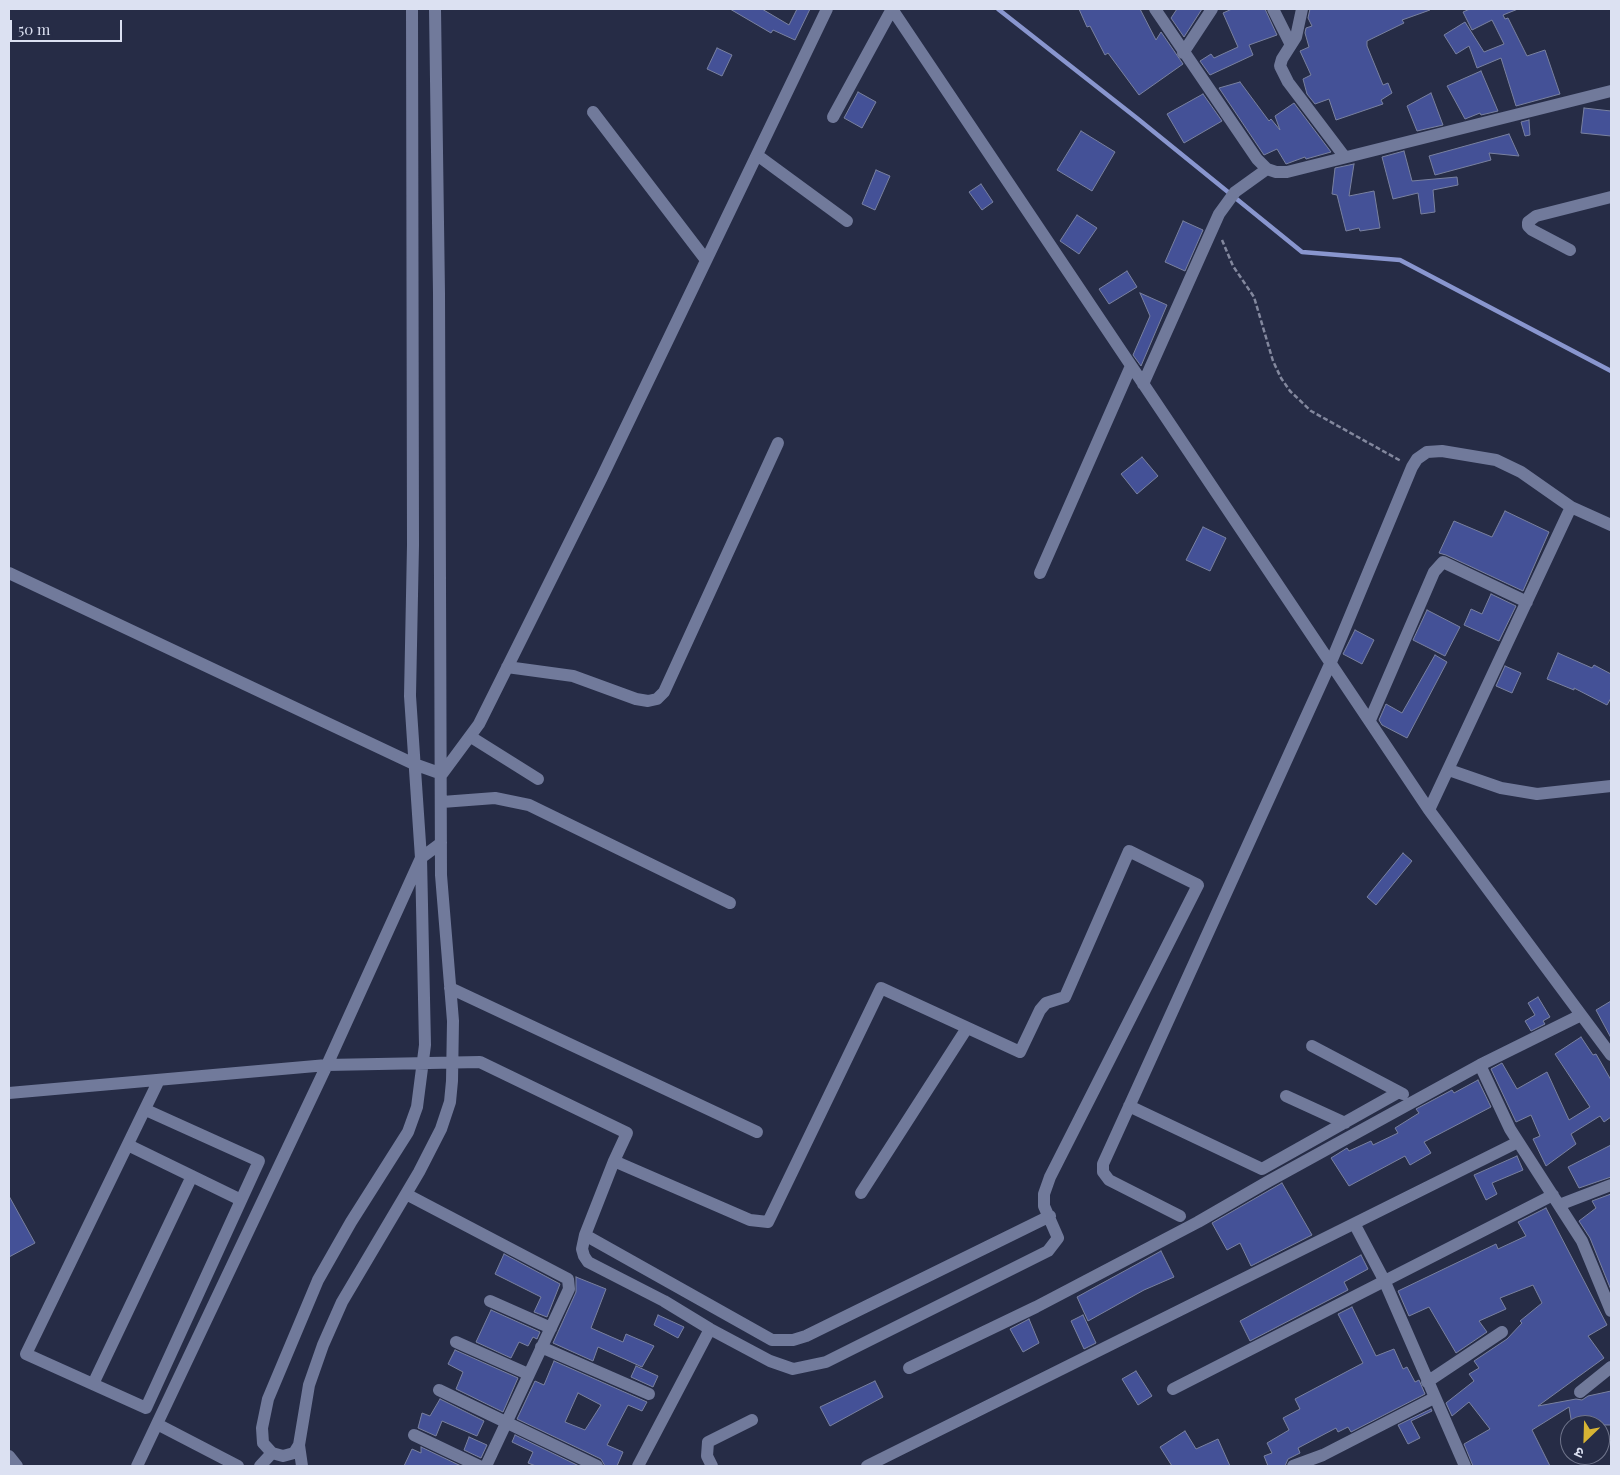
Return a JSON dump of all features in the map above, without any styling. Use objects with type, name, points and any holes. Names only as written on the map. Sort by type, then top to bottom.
[{"type":"street","points":[[299,1445],[294,1453],[283,1456],[272,1453],[263,1443],[262,1428],[268,1399],[318,1280],[351,1222],[408,1132],[417,1107],[425,1045],[421,858],[410,696],[414,545],[412,9]]},
{"type":"street","points":[[302,1466],[299,1445],[309,1385],[323,1345],[342,1302],[406,1194],[441,1129],[450,1102],[452,1063],[450,988],[441,875],[438,124],[435,9]]},
{"type":"street","points":[[442,774],[471,737],[506,668],[827,9]]},
{"type":"street","points":[[834,117],[892,9],[1429,810],[1611,1055]]},
{"type":"street","points":[[1156,9],[1183,53],[1257,160],[1267,169],[1276,172],[1287,172],[1344,156],[1611,91]]},
{"type":"street","points":[[1183,53],[1212,9]]},
{"type":"street","points":[[1273,9],[1291,45]]},
{"type":"street","points":[[1302,9],[1299,29],[1280,66],[1282,73],[1344,156]]},
{"type":"street","points":[[593,112],[706,260]]},
{"type":"street","points":[[757,155],[847,221]]},
{"type":"street","points":[[1142,384],[1217,218],[1235,192],[1267,169]]},
{"type":"street","points":[[1570,250],[1532,230],[1528,226],[1528,222],[1536,216],[1611,197]]},
{"type":"street","points":[[1040,573],[1130,366]]},
{"type":"street","points":[[506,668],[565,674],[595,682],[636,699],[648,701],[656,699],[664,692],[778,443]]},
{"type":"street","points":[[1180,1216],[1109,1180],[1103,1172],[1107,1153],[1331,662],[1412,466],[1417,459],[1427,452],[1442,451],[1496,460],[1521,472],[1571,507],[1611,525]]},
{"type":"street","points":[[1429,810],[1571,507]]},
{"type":"street","points":[[1370,720],[1437,566],[1443,562],[1450,564],[1527,602]]},
{"type":"street","points":[[9,573],[414,764],[442,774]]},
{"type":"street","points":[[471,737],[538,779]]},
{"type":"street","points":[[1449,770],[1502,788],[1537,794],[1611,786]]},
{"type":"street","points":[[442,802],[495,798],[529,805],[730,903]]},
{"type":"street","points":[[137,1466],[327,1065],[421,858],[441,843]]},
{"type":"street","points":[[9,1093],[327,1065],[480,1062],[627,1132],[614,1162],[585,1235],[582,1249],[588,1262],[664,1301],[710,1329],[770,1361],[793,1369],[826,1362],[1048,1251],[1058,1238],[1044,1206],[1050,1177],[1198,885],[1129,851],[1065,997],[1046,1003],[1040,1010],[1020,1052],[881,988],[768,1222],[750,1220],[614,1162]]},
{"type":"street","points":[[450,988],[757,1132]]},
{"type":"street","points":[[910,1368],[1036,1307],[1198,1222],[1480,1065],[1581,1015]]},
{"type":"street","points":[[861,1193],[967,1028]]},
{"type":"street","points":[[1130,1106],[1262,1169],[1402,1094],[1312,1046]]},
{"type":"street","points":[[1480,1065],[1518,1142],[1582,1241],[1607,1285],[1611,1311]]},
{"type":"street","points":[[146,1110],[259,1161],[146,1408],[26,1354],[159,1080]]},
{"type":"street","points":[[1286,1096],[1345,1123]]},
{"type":"street","points":[[867,1466],[1355,1225],[1518,1142]]},
{"type":"street","points":[[128,1145],[242,1200]]},
{"type":"street","points":[[93,1384],[192,1176]]},
{"type":"street","points":[[1173,1389],[1384,1280],[1556,1200],[1611,1185]]},
{"type":"street","points":[[406,1194],[568,1279],[570,1289],[528,1374],[486,1466]]},
{"type":"street","points":[[585,1235],[772,1340],[793,1340],[806,1336],[1050,1216]]},
{"type":"street","points":[[1355,1225],[1384,1280],[1465,1466]]},
{"type":"street","points":[[490,1301],[551,1328]]},
{"type":"street","points":[[638,1466],[710,1329]]},
{"type":"street","points":[[1427,1382],[1502,1332]]},
{"type":"street","points":[[456,1342],[528,1374]]},
{"type":"street","points":[[542,1347],[649,1394]]},
{"type":"street","points":[[1580,1392],[1611,1367]]},
{"type":"street","points":[[439,1390],[596,1466]]},
{"type":"street","points":[[1293,1466],[1323,1455],[1434,1398]]},
{"type":"street","points":[[712,1466],[706,1456],[708,1442],[752,1420]]},
{"type":"street","points":[[157,1424],[238,1466]]},
{"type":"street","points":[[414,1435],[479,1466]]},
{"type":"street","points":[[260,1466],[272,1453]]},
{"type":"street","points":[[9,1456],[17,1466]]},
{"type":"path","points":[[1217,218],[1233,266],[1254,297],[1273,361],[1290,391],[1311,411],[1412,466]]},
{"type":"building","points":[[730,9],[762,9],[789,25],[797,9],[810,9],[795,40],[773,30],[771,33]]},
{"type":"building","points":[[1079,9],[1140,9],[1156,40],[1161,32],[1183,64],[1139,95],[1108,53],[1105,55],[1090,26],[1087,27]]},
{"type":"building","points":[[1177,9],[1202,9],[1184,37],[1171,18]]},
{"type":"building","points":[[1232,9],[1265,9],[1277,35],[1249,45],[1253,55],[1210,75],[1200,61],[1211,54],[1214,58],[1238,47],[1223,13]]},
{"type":"building","points":[[1310,9],[1430,10],[1402,20],[1404,23],[1367,41],[1367,46],[1383,85],[1388,83],[1392,93],[1381,100],[1383,104],[1336,120],[1329,99],[1315,104],[1307,94],[1303,79],[1311,75],[1300,51],[1309,47],[1305,33],[1306,28],[1312,26],[1308,18]]},
{"type":"building","points":[[1470,9],[1518,9],[1503,15],[1505,19],[1508,18],[1527,56],[1545,50],[1560,94],[1516,106],[1501,58],[1477,68],[1469,46],[1456,54],[1444,35],[1465,22],[1484,52],[1504,44],[1492,20],[1472,30],[1463,12]]},
{"type":"building","points":[[717,48],[732,55],[722,76],[707,69]]},
{"type":"building","points":[[1481,71],[1498,111],[1481,115],[1480,113],[1465,119],[1447,86]]},
{"type":"building","points":[[1240,82],[1269,121],[1271,119],[1280,130],[1275,116],[1294,103],[1331,152],[1306,159],[1305,157],[1286,164],[1277,149],[1264,155],[1219,88]]},
{"type":"building","points":[[858,92],[876,102],[862,128],[844,118]]},
{"type":"building","points":[[1431,93],[1443,125],[1417,131],[1407,106]]},
{"type":"building","points":[[1203,94],[1222,121],[1184,143],[1167,114]]},
{"type":"building","points":[[1584,108],[1611,111],[1611,136],[1581,133]]},
{"type":"building","points":[[1529,120],[1530,135],[1525,136],[1521,122]]},
{"type":"building","points":[[1081,131],[1115,152],[1092,191],[1057,170]]},
{"type":"building","points":[[1509,134],[1519,156],[1489,153],[1491,160],[1435,175],[1429,156]]},
{"type":"building","points":[[1404,151],[1412,181],[1457,177],[1458,185],[1433,190],[1435,212],[1421,214],[1418,193],[1393,199],[1382,157]]},
{"type":"building","points":[[1354,164],[1349,196],[1374,191],[1380,228],[1360,231],[1359,228],[1346,231],[1337,195],[1332,194],[1335,168]]},
{"type":"building","points":[[876,170],[890,176],[875,210],[862,204]]},
{"type":"building","points":[[981,184],[993,202],[982,210],[969,192]]},
{"type":"building","points":[[1077,215],[1097,228],[1079,254],[1060,241]]},
{"type":"building","points":[[1183,221],[1203,230],[1185,271],[1165,262]]},
{"type":"building","points":[[1127,271],[1137,287],[1109,304],[1099,289]]},
{"type":"building","points":[[1140,293],[1167,305],[1141,366],[1133,355],[1150,316]]},
{"type":"building","points":[[1142,457],[1158,476],[1137,494],[1121,474]]},
{"type":"building","points":[[1505,511],[1549,532],[1523,591],[1439,553],[1454,521],[1492,537]]},
{"type":"building","points":[[1203,527],[1226,538],[1210,571],[1186,560]]},
{"type":"building","points":[[1491,594],[1516,606],[1499,641],[1464,625],[1471,609],[1482,614]]},
{"type":"building","points":[[1427,610],[1460,627],[1445,656],[1413,640]]},
{"type":"building","points":[[1355,630],[1374,640],[1362,664],[1343,654]]},
{"type":"building","points":[[1558,653],[1592,668],[1594,665],[1611,674],[1611,698],[1607,705],[1574,688],[1574,690],[1547,679]]},
{"type":"building","points":[[1435,655],[1447,662],[1407,738],[1382,725],[1379,720],[1386,704],[1402,713]]},
{"type":"building","points":[[1505,666],[1521,673],[1512,693],[1496,686]]},
{"type":"building","points":[[1403,853],[1412,861],[1376,905],[1367,897]]},
{"type":"building","points":[[1538,997],[1550,1017],[1543,1021],[1545,1024],[1531,1031],[1525,1021],[1535,1015],[1528,1003]]},
{"type":"building","points":[[1611,1001],[1611,1038],[1596,1010]]},
{"type":"building","points":[[1581,1037],[1593,1055],[1596,1054],[1611,1080],[1611,1117],[1604,1122],[1600,1116],[1571,1134],[1576,1144],[1546,1166],[1533,1139],[1540,1136],[1531,1115],[1516,1122],[1491,1069],[1502,1063],[1517,1089],[1547,1072],[1569,1120],[1590,1107],[1555,1054]]},
{"type":"building","points":[[1478,1080],[1491,1107],[1424,1142],[1431,1153],[1410,1165],[1405,1156],[1349,1186],[1331,1158],[1347,1148],[1349,1151],[1371,1141],[1373,1145],[1398,1133],[1395,1128],[1419,1113],[1416,1109],[1452,1090],[1454,1093]]},
{"type":"building","points":[[1611,1145],[1611,1177],[1579,1188],[1568,1167]]},
{"type":"building","points":[[1517,1156],[1523,1170],[1492,1183],[1497,1194],[1486,1200],[1474,1175]]},
{"type":"building","points":[[1282,1183],[1312,1235],[1251,1266],[1240,1243],[1227,1250],[1212,1223]]},
{"type":"building","points":[[1611,1194],[1611,1290],[1590,1238],[1579,1221],[1596,1208],[1592,1201]]},
{"type":"building","points":[[9,1196],[35,1243],[9,1257]]},
{"type":"building","points":[[1546,1208],[1607,1325],[1588,1336],[1604,1358],[1538,1406],[1576,1399],[1582,1400],[1588,1396],[1611,1391],[1611,1425],[1610,1415],[1570,1415],[1569,1407],[1532,1430],[1550,1466],[1473,1466],[1464,1444],[1490,1429],[1469,1402],[1452,1416],[1446,1403],[1474,1381],[1469,1374],[1479,1368],[1474,1361],[1507,1339],[1522,1323],[1520,1321],[1542,1303],[1533,1285],[1500,1298],[1506,1309],[1479,1321],[1487,1332],[1456,1353],[1429,1307],[1409,1316],[1398,1291],[1496,1244],[1498,1249],[1526,1236],[1518,1222]]},
{"type":"building","points":[[1161,1251],[1174,1277],[1144,1290],[1088,1321],[1077,1297]]},
{"type":"building","points":[[504,1254],[560,1284],[547,1317],[534,1312],[541,1297],[495,1274]]},
{"type":"building","points":[[1361,1255],[1368,1269],[1344,1282],[1348,1290],[1250,1341],[1240,1321]]},
{"type":"building","points":[[576,1277],[606,1289],[591,1328],[623,1342],[626,1334],[654,1346],[642,1367],[598,1347],[593,1361],[553,1343],[576,1292]]},
{"type":"building","points":[[1352,1307],[1376,1356],[1394,1349],[1403,1369],[1407,1367],[1415,1382],[1419,1380],[1425,1394],[1351,1432],[1348,1427],[1338,1432],[1336,1428],[1298,1448],[1300,1453],[1288,1459],[1285,1466],[1268,1466],[1264,1456],[1272,1453],[1267,1443],[1289,1430],[1283,1418],[1300,1409],[1295,1399],[1363,1363],[1338,1314]]},
{"type":"building","points":[[491,1310],[540,1332],[537,1339],[533,1337],[528,1346],[519,1342],[511,1358],[476,1342]]},
{"type":"building","points":[[658,1315],[684,1327],[678,1338],[654,1325]]},
{"type":"building","points":[[1083,1315],[1096,1343],[1084,1349],[1071,1321]]},
{"type":"building","points":[[1029,1319],[1039,1343],[1023,1352],[1010,1329]]},
{"type":"building","points":[[455,1350],[518,1378],[503,1412],[456,1389],[463,1372],[448,1364]]},
{"type":"building","points":[[554,1361],[647,1402],[642,1411],[628,1405],[607,1445],[623,1452],[617,1466],[605,1466],[601,1459],[517,1419],[535,1381],[544,1385]],"holes":[[[578,1393],[601,1405],[585,1430],[565,1422]]]},
{"type":"building","points":[[636,1366],[658,1376],[653,1387],[631,1377]]},
{"type":"building","points":[[1136,1371],[1152,1396],[1138,1405],[1122,1379]]},
{"type":"building","points":[[875,1381],[883,1397],[830,1426],[820,1407]]},
{"type":"building","points":[[440,1399],[484,1421],[477,1436],[442,1421],[436,1436],[418,1428],[422,1413],[430,1416]]},
{"type":"building","points":[[1431,1409],[1432,1411],[1411,1421],[1420,1438],[1408,1444],[1398,1425]]},
{"type":"building","points":[[1185,1431],[1196,1449],[1218,1439],[1230,1466],[1172,1466],[1160,1447]]},
{"type":"building","points":[[515,1435],[579,1466],[536,1466],[528,1463],[533,1452],[512,1442]]},
{"type":"building","points":[[469,1437],[487,1445],[481,1458],[464,1450]]},
{"type":"building","points":[[421,1447],[461,1466],[404,1466],[412,1449],[421,1453]]},
{"type":"waterway","points":[[998,9],[1302,252],[1400,260],[1611,371]]}]
